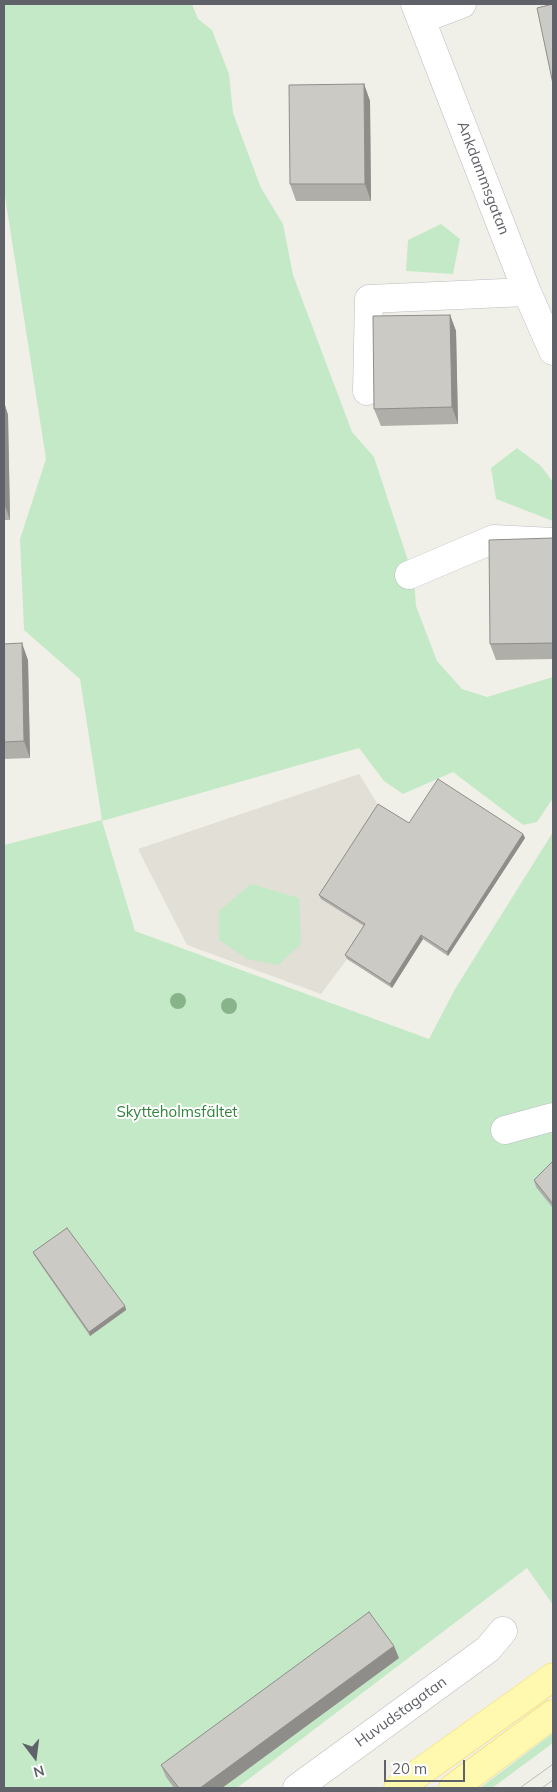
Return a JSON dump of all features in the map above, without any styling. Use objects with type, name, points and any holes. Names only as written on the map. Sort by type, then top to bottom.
[{"type":"main road","points":[[398,1788],[553,1677]]},
{"type":"main road","points":[[453,1788],[553,1714]]},
{"type":"street","points":[[418,11],[462,4]]},
{"type":"street","name":"Ankdammsgatan","points":[[418,11],[527,292],[551,341]]},
{"type":"street","points":[[367,391],[369,299],[527,292]]},
{"type":"street","points":[[409,575],[494,539],[553,542]]},
{"type":"street","points":[[505,1130],[553,1117]]},
{"type":"street","name":"Huvudstagatan","points":[[297,1788],[488,1648],[503,1632]]},
{"type":"shaded area","points":[[359,774],[380,808],[448,956],[422,939],[392,988],[347,959],[321,994],[187,945],[138,849]]},
{"type":"green space","name":"Skytteholmsfältet","points":[[4,4],[192,4],[198,19],[212,30],[229,74],[233,113],[261,188],[283,224],[293,275],[352,432],[374,457],[414,579],[416,606],[437,661],[462,689],[487,697],[553,677],[553,798],[537,822],[523,825],[453,772],[403,794],[384,781],[359,748],[102,821],[135,931],[429,1039],[455,989],[553,832],[553,1605],[527,1568],[237,1788],[4,1788],[4,845],[102,820],[80,679],[24,630],[20,539],[46,459],[4,190]]},
{"type":"green space","points":[[441,224],[460,239],[453,274],[406,271],[408,240]]},
{"type":"green space","points":[[517,448],[541,466],[553,482],[553,521],[496,499],[491,468]]},
{"type":"green space","points":[[251,884],[299,898],[301,944],[278,965],[247,959],[219,940],[219,911]]},
{"type":"green space","points":[[553,1733],[553,1743],[492,1788],[480,1788]]},
{"type":"building","points":[[553,4],[553,84],[537,8]]},
{"type":"building","points":[[364,84],[365,184],[290,184],[289,85]]},
{"type":"building","points":[[450,315],[452,407],[374,409],[373,316]]},
{"type":"building","points":[[553,538],[553,643],[490,644],[489,540]]},
{"type":"building","points":[[22,643],[24,741],[4,742],[4,644]]},
{"type":"building","points":[[438,779],[523,834],[447,952],[421,935],[390,984],[345,955],[365,924],[319,895],[378,804],[409,823]]},
{"type":"building","points":[[553,1161],[553,1204],[534,1180]]},
{"type":"building","points":[[67,1228],[125,1306],[89,1332],[33,1252]]},
{"type":"building","points":[[369,1612],[394,1646],[200,1788],[179,1788],[161,1765]]},
{"type":"tram line","points":[[520,1788],[553,1764]]},
{"type":"tram line","points":[[542,1788],[553,1780]]}]
